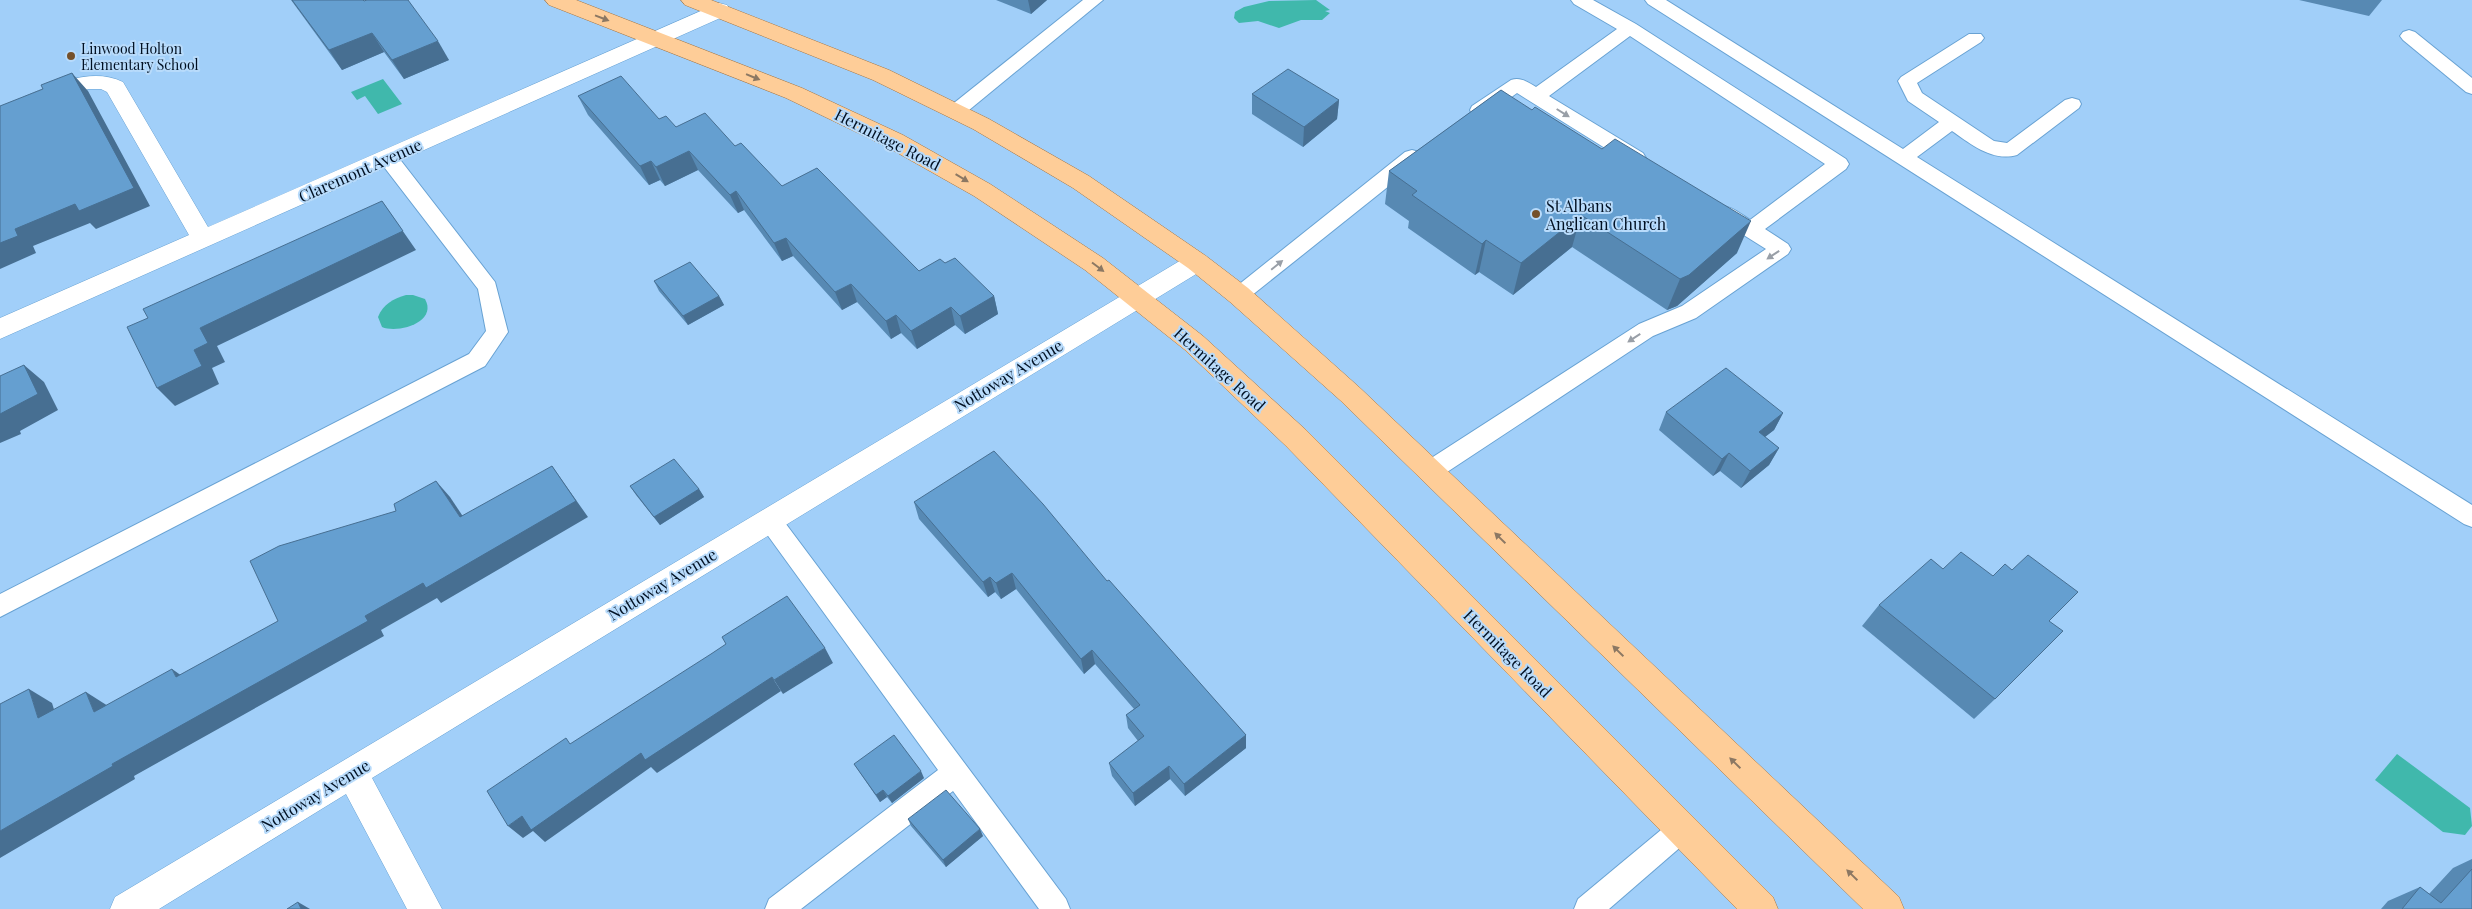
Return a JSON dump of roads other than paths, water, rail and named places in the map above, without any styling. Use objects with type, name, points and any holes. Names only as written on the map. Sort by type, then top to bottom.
[{"type":"main road","name":"Hermitage Road","points":[[556,0],[794,94],[920,154],[1038,225],[1138,298],[1194,343],[1296,438],[1761,909]]},
{"type":"main road","points":[[692,0],[830,53],[956,111],[1032,152],[1081,182],[1197,262],[1239,295],[1350,394],[1888,909]]},
{"type":"street","name":"Claremont Avenue","points":[[0,329],[719,10]]},
{"type":"street","points":[[0,116],[86,82],[105,82],[115,87],[203,239]]},
{"type":"street","name":"Nottoway Avenue","points":[[127,909],[769,519],[1197,262]]},
{"type":"street","points":[[352,773],[425,909]]},
{"type":"lane","points":[[956,111],[1094,0]]},
{"type":"lane","points":[[1580,0],[1630,28],[1839,164],[1750,230]]},
{"type":"lane","points":[[1654,0],[1905,157],[2472,518]]},
{"type":"lane","points":[[1536,96],[1630,28]]},
{"type":"lane","points":[[2409,36],[2472,88]]},
{"type":"lane","points":[[1975,38],[1908,81],[1914,98],[1990,147],[2010,150],[2072,104]]},
{"type":"lane","points":[[1461,122],[1517,84],[1651,168]]},
{"type":"lane","points":[[1905,157],[1952,122]]},
{"type":"lane","points":[[1239,295],[1430,144]]},
{"type":"lane","points":[[0,606],[477,360],[497,332],[488,287],[388,158]]},
{"type":"lane","points":[[1430,471],[1646,330],[1689,312],[1782,249],[1709,204]]},
{"type":"lane","points":[[769,519],[1056,909]]},
{"type":"lane","points":[[779,909],[956,773]]},
{"type":"lane","points":[[1588,909],[1682,830]]},
{"type":"place","name":"Linwood Holton Elementary School","points":[[71,56]]},
{"type":"place","name":"St Albans Anglican Church","points":[[1536,214]]}]
